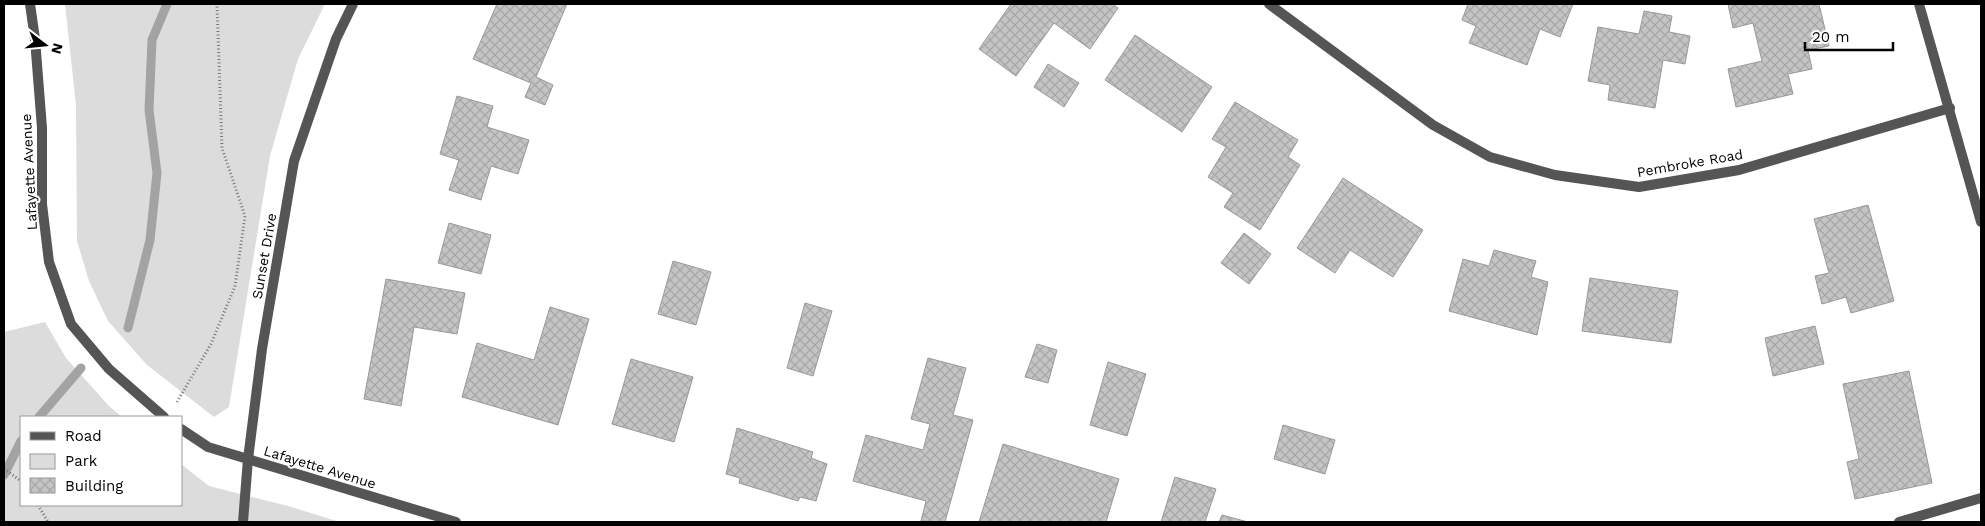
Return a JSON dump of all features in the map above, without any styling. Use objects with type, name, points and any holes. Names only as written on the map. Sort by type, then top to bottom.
[{"type":"street","name":"Lafayette Avenue","points":[[30,4],[36,49],[42,128],[42,204],[49,262],[71,324],[109,369],[163,416]]},
{"type":"street","name":"Sunset Drive","points":[[243,522],[248,460],[262,349],[294,161],[336,39],[354,4]]},
{"type":"street","name":"Pembroke Road","points":[[1269,4],[1433,125],[1490,157],[1555,175],[1639,187],[1648,186],[1739,170],[1950,108]]},
{"type":"street","points":[[1918,4],[1950,108],[1981,222]]},
{"type":"street","name":"Lafayette Avenue","points":[[182,430],[208,447],[456,522]]},
{"type":"street","points":[[1898,522],[1981,498]]},
{"type":"path","points":[[173,409],[210,344],[235,286],[245,216],[222,148],[217,4]]},
{"type":"path","points":[[4,469],[20,479]]},
{"type":"path","points":[[39,506],[48,522]]},
{"type":"green space","points":[[65,4],[325,4],[298,59],[270,156],[229,407],[214,417],[147,365],[108,321],[89,281],[77,241],[76,105]]},
{"type":"green space","points":[[45,322],[66,358],[109,406],[121,416],[20,416],[20,506],[182,506],[182,465],[209,486],[288,506],[340,522],[4,522],[4,332]]},
{"type":"building","points":[[497,4],[567,4],[536,77],[553,85],[545,105],[525,97],[531,83],[473,59]]},
{"type":"building","points":[[1011,4],[1112,4],[1118,8],[1090,49],[1054,23],[1016,76],[979,49]]},
{"type":"building","points":[[1468,4],[1573,4],[1560,37],[1540,29],[1527,65],[1469,43],[1476,26],[1462,20]]},
{"type":"building","points":[[1728,4],[1819,4],[1829,46],[1808,50],[1812,69],[1788,74],[1793,94],[1736,107],[1728,69],[1762,61],[1753,23],[1733,28]]},
{"type":"building","points":[[1644,11],[1672,16],[1669,32],[1690,36],[1685,64],[1663,60],[1655,108],[1608,100],[1610,85],[1588,81],[1598,27],[1639,34]]},
{"type":"building","points":[[1135,35],[1212,87],[1182,132],[1105,80]]},
{"type":"building","points":[[1048,64],[1079,83],[1064,107],[1034,87]]},
{"type":"building","points":[[457,96],[493,106],[487,127],[529,140],[518,174],[491,166],[481,200],[449,190],[459,160],[440,154]]},
{"type":"building","points":[[1235,102],[1298,140],[1288,157],[1300,165],[1260,230],[1224,207],[1233,193],[1208,177],[1226,147],[1212,139]]},
{"type":"building","points":[[1343,178],[1423,230],[1393,277],[1350,250],[1335,273],[1297,248]]},
{"type":"building","points":[[1868,205],[1894,301],[1851,313],[1846,297],[1822,304],[1815,276],[1829,273],[1814,219]]},
{"type":"building","points":[[449,223],[491,235],[481,274],[438,263]]},
{"type":"building","points":[[1244,233],[1271,254],[1249,284],[1221,263]]},
{"type":"building","points":[[1494,250],[1536,261],[1531,277],[1548,282],[1537,335],[1449,311],[1463,259],[1489,266]]},
{"type":"building","points":[[673,261],[711,272],[696,325],[658,314]]},
{"type":"building","points":[[1590,278],[1678,291],[1671,343],[1582,331]]},
{"type":"building","points":[[386,279],[465,293],[457,334],[414,327],[401,406],[364,399]]},
{"type":"building","points":[[805,303],[832,311],[813,376],[787,368]]},
{"type":"building","points":[[550,307],[589,319],[558,425],[462,397],[477,343],[534,360]]},
{"type":"building","points":[[1815,326],[1824,364],[1773,376],[1765,338]]},
{"type":"building","points":[[1037,344],[1057,350],[1048,383],[1025,377]]},
{"type":"building","points":[[928,358],[966,368],[953,415],[973,420],[945,522],[921,521],[926,501],[853,481],[866,435],[923,450],[930,424],[911,419]]},
{"type":"building","points":[[631,359],[693,377],[674,442],[612,424]]},
{"type":"building","points":[[1108,362],[1146,374],[1127,436],[1090,425]]},
{"type":"building","points":[[1909,371],[1932,483],[1855,499],[1847,462],[1859,459],[1843,384]]},
{"type":"building","points":[[1283,425],[1335,440],[1325,474],[1274,459]]},
{"type":"building","points":[[737,428],[813,452],[811,458],[827,464],[816,501],[800,497],[798,501],[739,483],[740,478],[726,474]]},
{"type":"building","points":[[1003,444],[1119,479],[1106,522],[979,522]]},
{"type":"building","points":[[1175,477],[1216,489],[1205,522],[1161,522]]},
{"type":"building","points":[[1222,515],[1248,522],[1219,522]]},
{"type":"waterway","points":[[128,328],[150,240],[157,173],[149,110],[152,40],[167,4]]},
{"type":"waterway","points":[[40,416],[81,368]]},
{"type":"waterway","points":[[4,475],[20,443]]}]
